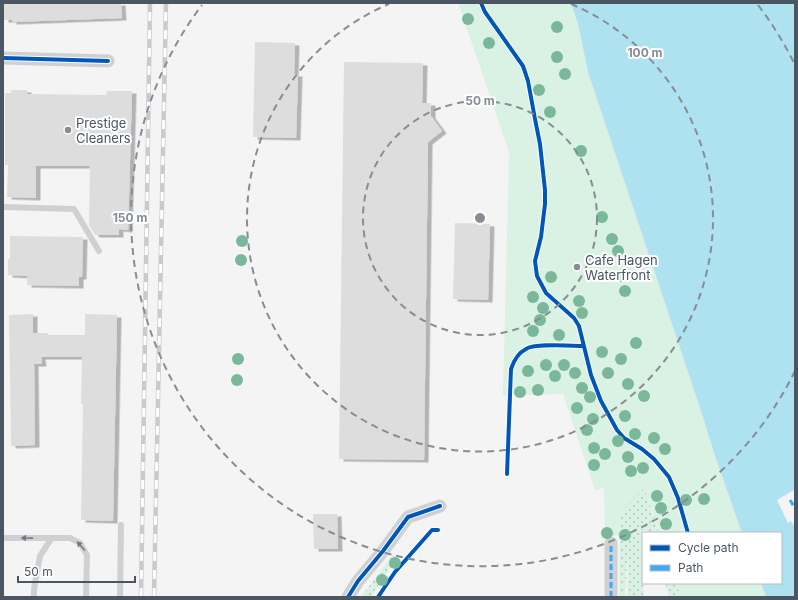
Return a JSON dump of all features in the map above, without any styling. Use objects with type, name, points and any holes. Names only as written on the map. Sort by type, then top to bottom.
[{"type":"street","points":[[3,58],[108,60]]},
{"type":"street","points":[[348,597],[358,581],[383,551],[408,517],[440,506]]},
{"type":"street","points":[[611,543],[611,597]]},
{"type":"lane","points":[[3,207],[74,210],[99,251]]},
{"type":"lane","points":[[120,597],[121,525]]},
{"type":"lane","points":[[3,538],[70,538],[80,543],[87,554],[86,597]]},
{"type":"lane","points":[[34,597],[40,556],[51,539]]},
{"type":"green space","points":[[458,3],[571,3],[578,24],[588,72],[742,532],[660,532],[644,488],[621,512],[620,536],[605,536],[604,488],[595,490],[563,394],[503,396],[509,152]]},
{"type":"green space","points":[[644,487],[659,532],[641,530],[642,584],[643,584],[644,597],[627,597],[627,562],[625,597],[619,597],[620,512]]},
{"type":"green space","points":[[392,556],[398,556],[371,597],[361,597]]},
{"type":"green space","points":[[665,584],[676,584],[681,597],[669,597]]},
{"type":"green space","points":[[676,584],[761,584],[766,597],[681,597]]},
{"type":"water","points":[[571,3],[795,3],[795,597],[766,597],[761,584],[782,584],[782,532],[742,532],[588,72],[578,24]]},
{"type":"pier","points":[[794,490],[795,528],[791,521],[788,523],[777,500]]},
{"type":"building","points":[[4,3],[121,3],[122,18],[12,22],[12,20],[4,20]]},
{"type":"building","points":[[255,42],[295,43],[294,74],[298,74],[296,138],[253,137]]},
{"type":"building","points":[[344,62],[423,63],[422,103],[431,103],[431,116],[442,131],[428,142],[424,460],[339,459]]},
{"type":"building","name":"Prestige Cleaners","points":[[11,90],[27,90],[27,94],[106,95],[107,91],[132,91],[128,230],[119,229],[119,235],[95,235],[89,225],[90,166],[36,166],[36,198],[7,197],[8,165],[5,165],[5,93],[11,93]]},
{"type":"building","points":[[455,223],[490,224],[488,300],[453,299]]},
{"type":"building","points":[[10,236],[83,237],[82,277],[79,277],[79,286],[27,285],[27,276],[8,275]]},
{"type":"building","points":[[33,314],[33,333],[48,333],[48,335],[85,335],[85,314],[117,315],[113,521],[81,520],[83,404],[81,404],[82,357],[41,357],[42,364],[34,364],[35,445],[11,446],[9,315]]},
{"type":"building","points":[[313,514],[337,514],[338,549],[314,549]]},
{"type":"railway","points":[[141,597],[150,3]]},
{"type":"railway","points":[[154,597],[166,3]]},
{"type":"marked path","points":[[790,500],[795,508]]},
{"type":"marked path","points":[[611,543],[611,597]]},
{"type":"cycle path","points":[[481,3],[485,12],[523,66],[528,81],[540,144],[545,190],[541,237],[535,261],[537,276],[546,293],[574,318],[579,326],[591,375],[601,401],[617,430],[624,438],[642,449],[654,459],[669,477],[678,498],[688,532]]},
{"type":"cycle path","points":[[3,58],[108,61]]},
{"type":"cycle path","points":[[507,474],[511,369],[515,360],[521,353],[531,347],[545,345],[583,346]]},
{"type":"cycle path","points":[[348,597],[358,581],[383,551],[408,517],[440,506]]},
{"type":"cycle path","points":[[378,597],[395,572],[432,530],[438,530]]},
{"type":"place","name":"Prestige Cleaners","points":[[68,130]]},
{"type":"place","name":"Cafe Hagen Waterfront","points":[[577,267]]}]
